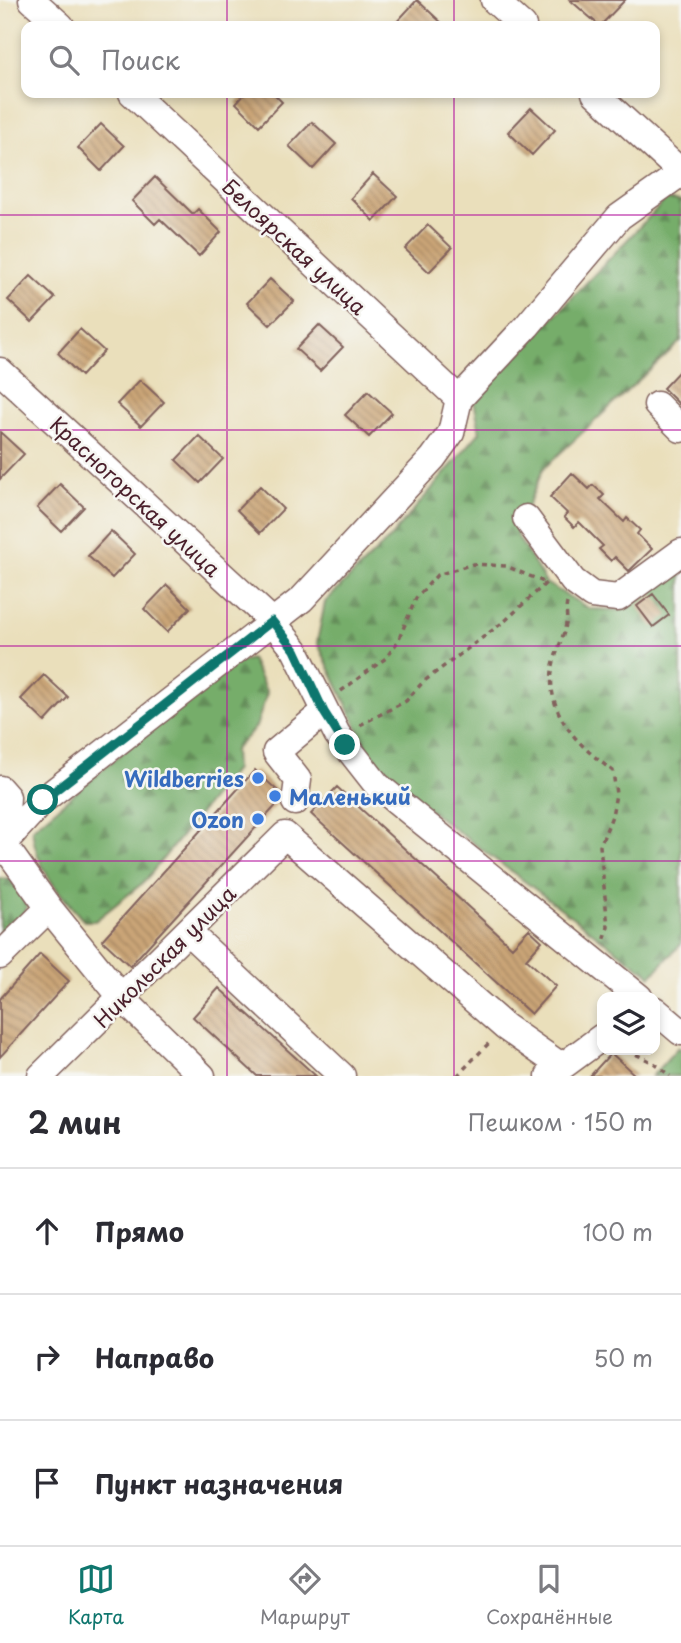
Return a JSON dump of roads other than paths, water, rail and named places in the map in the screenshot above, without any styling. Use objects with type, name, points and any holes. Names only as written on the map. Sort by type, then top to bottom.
[{"type":"street","points":[[33,0],[56,21]]},
{"type":"street","points":[[494,0],[517,21]]},
{"type":"street","name":"Белоярская улица","points":[[137,98],[459,399]]},
{"type":"street","points":[[2,846],[43,800],[302,599],[433,458],[452,433],[459,399],[527,326],[619,217],[681,172],[600,98]]},
{"type":"street","name":"Красногорская улица","points":[[0,371],[272,621],[295,650],[326,714],[377,785],[633,992]]},
{"type":"street","points":[[657,405],[681,429]]},
{"type":"street","points":[[526,518],[573,581],[592,595],[618,598],[681,552]]},
{"type":"street","points":[[295,802],[298,780],[276,752],[326,714]]},
{"type":"street","points":[[4,793],[2,846],[122,998],[202,1076]]},
{"type":"street","name":"Никольская улица","points":[[41,1076],[285,835],[555,1071]]},
{"type":"street","points":[[0,956],[49,908]]},
{"type":"street","points":[[188,932],[342,1076]]},
{"type":"street","points":[[660,1014],[681,1032]]},
{"type":"street","points":[[555,1071],[597,1041]]},
{"type":"place","name":"Wildberries","points":[[258,778]]},
{"type":"place","name":"Маленький","points":[[275,796]]},
{"type":"place","name":"Ozon","points":[[258,819]]}]
